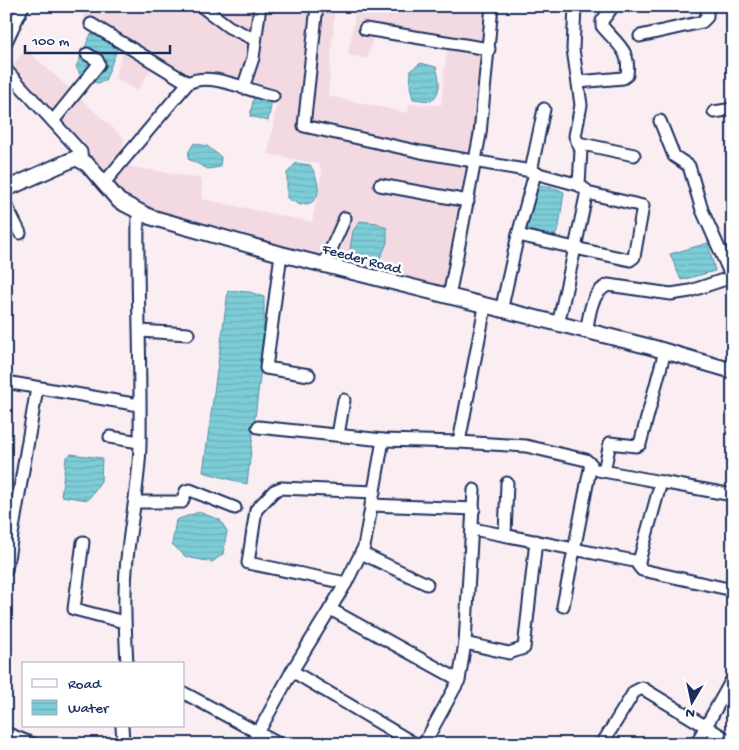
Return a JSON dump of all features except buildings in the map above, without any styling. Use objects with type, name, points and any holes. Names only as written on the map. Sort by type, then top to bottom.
[{"type":"street","points":[[6,42],[23,6]]},
{"type":"street","points":[[201,6],[212,11],[254,39]]},
{"type":"street","points":[[243,88],[253,58],[254,39],[260,6]]},
{"type":"street","points":[[317,6],[304,126],[421,152],[533,172],[579,184],[587,193],[644,206],[634,257],[630,260],[518,235]]},
{"type":"street","points":[[449,297],[480,134],[492,6]]},
{"type":"street","points":[[575,6],[573,49],[581,105],[575,136],[581,150],[579,184]]},
{"type":"street","points":[[640,36],[702,22],[706,17],[707,6]]},
{"type":"street","points":[[578,82],[623,78],[626,76],[628,62],[626,54],[602,26],[602,21],[611,9]]},
{"type":"street","points":[[91,24],[188,83]]},
{"type":"street","points":[[366,29],[489,49]]},
{"type":"street","points":[[53,121],[99,64],[97,60],[88,54]]},
{"type":"street","points":[[6,70],[81,152],[82,162]]},
{"type":"street","points":[[104,183],[188,83],[199,78],[206,78],[273,96]]},
{"type":"street","points":[[501,311],[533,172],[544,109]]},
{"type":"street","points":[[714,112],[733,109]]},
{"type":"street","points":[[586,332],[595,296],[600,289],[608,285],[671,294],[690,291],[732,278],[702,210],[689,166],[674,156],[660,121]]},
{"type":"street","points":[[578,143],[634,155]]},
{"type":"street","points":[[6,189],[76,158],[82,162]]},
{"type":"street","name":"Feeder Road","points":[[82,162],[87,164],[119,201],[150,216],[281,254],[665,351],[733,371]]},
{"type":"street","points":[[380,185],[468,201]]},
{"type":"street","points":[[558,325],[587,193]]},
{"type":"street","points":[[6,205],[20,233]]},
{"type":"street","points":[[127,662],[124,622],[127,552],[135,502],[140,442],[139,405],[141,370],[137,271],[138,211]]},
{"type":"street","points":[[324,265],[345,218]]},
{"type":"street","points":[[281,254],[266,368],[309,375]]},
{"type":"street","points":[[459,442],[485,306]]},
{"type":"street","points":[[140,331],[188,334]]},
{"type":"street","points":[[604,471],[610,443],[636,446],[640,444],[665,351]]},
{"type":"street","points":[[6,382],[139,405]]},
{"type":"street","points":[[6,570],[8,547],[37,388]]},
{"type":"street","points":[[338,435],[344,400]]},
{"type":"street","points":[[258,427],[383,440],[459,442],[541,448],[586,460],[591,464],[592,469],[573,548],[563,606]]},
{"type":"street","points":[[110,437],[140,442]]},
{"type":"street","points":[[252,744],[292,670],[346,583],[361,553],[383,440]]},
{"type":"street","points":[[592,469],[733,494]]},
{"type":"street","points":[[661,482],[638,567],[642,570],[733,590]]},
{"type":"street","points":[[505,535],[507,483]]},
{"type":"street","points":[[346,583],[248,564],[256,510],[274,491],[282,488],[374,492]]},
{"type":"street","points":[[135,502],[182,502],[186,491],[190,490],[235,508]]},
{"type":"street","points":[[424,744],[459,680],[465,643],[474,490]]},
{"type":"street","points":[[371,505],[474,509]]},
{"type":"street","points":[[473,529],[639,562]]},
{"type":"street","points":[[465,643],[509,653],[524,648],[536,541]]},
{"type":"street","points":[[83,542],[74,611],[124,622]]},
{"type":"street","points":[[361,553],[427,584]]},
{"type":"street","points":[[330,609],[459,680]]},
{"type":"street","points":[[292,670],[415,744]]},
{"type":"street","points":[[696,744],[732,680]]},
{"type":"street","points":[[602,744],[638,688],[645,689],[733,743]]},
{"type":"street","points":[[185,694],[279,744]]},
{"type":"street","points":[[122,728],[124,743]]},
{"type":"street","points":[[6,733],[33,744]]},
{"type":"shaded area","points":[[88,6],[335,6],[328,96],[408,113],[409,104],[441,105],[447,49],[373,38],[367,59],[348,55],[356,6],[490,6],[476,144],[446,293],[149,213],[121,198],[12,66],[26,49],[125,139],[119,154],[128,166],[202,179],[202,199],[312,222],[322,172],[319,164],[268,154],[279,89],[209,72],[187,75],[157,60],[137,91],[115,78],[126,42],[82,16]]},
{"type":"water","points":[[91,34],[114,42],[118,47],[105,81],[97,83],[81,76],[76,67]]},
{"type":"water","points":[[421,63],[436,67],[439,81],[438,90],[431,101],[413,99],[410,86],[411,70]]},
{"type":"water","points":[[254,96],[272,101],[268,121],[250,116]]},
{"type":"water","points":[[194,143],[207,146],[221,157],[220,167],[208,169],[188,159],[189,151]]},
{"type":"water","points":[[296,163],[310,165],[315,173],[318,184],[316,198],[312,202],[300,205],[287,198],[287,173]]},
{"type":"water","points":[[528,185],[555,188],[564,192],[559,227],[555,236],[536,235],[522,230]]},
{"type":"water","points":[[360,221],[377,223],[387,228],[387,243],[380,258],[371,261],[355,257],[350,249],[353,231]]},
{"type":"water","points":[[708,243],[715,271],[681,280],[670,254]]},
{"type":"water","points":[[228,291],[250,292],[264,297],[264,343],[247,484],[203,472]]},
{"type":"water","points":[[71,454],[102,458],[101,481],[88,500],[61,496],[66,458]]},
{"type":"water","points":[[199,512],[220,520],[227,531],[223,554],[212,562],[186,557],[172,544],[176,520]]}]
